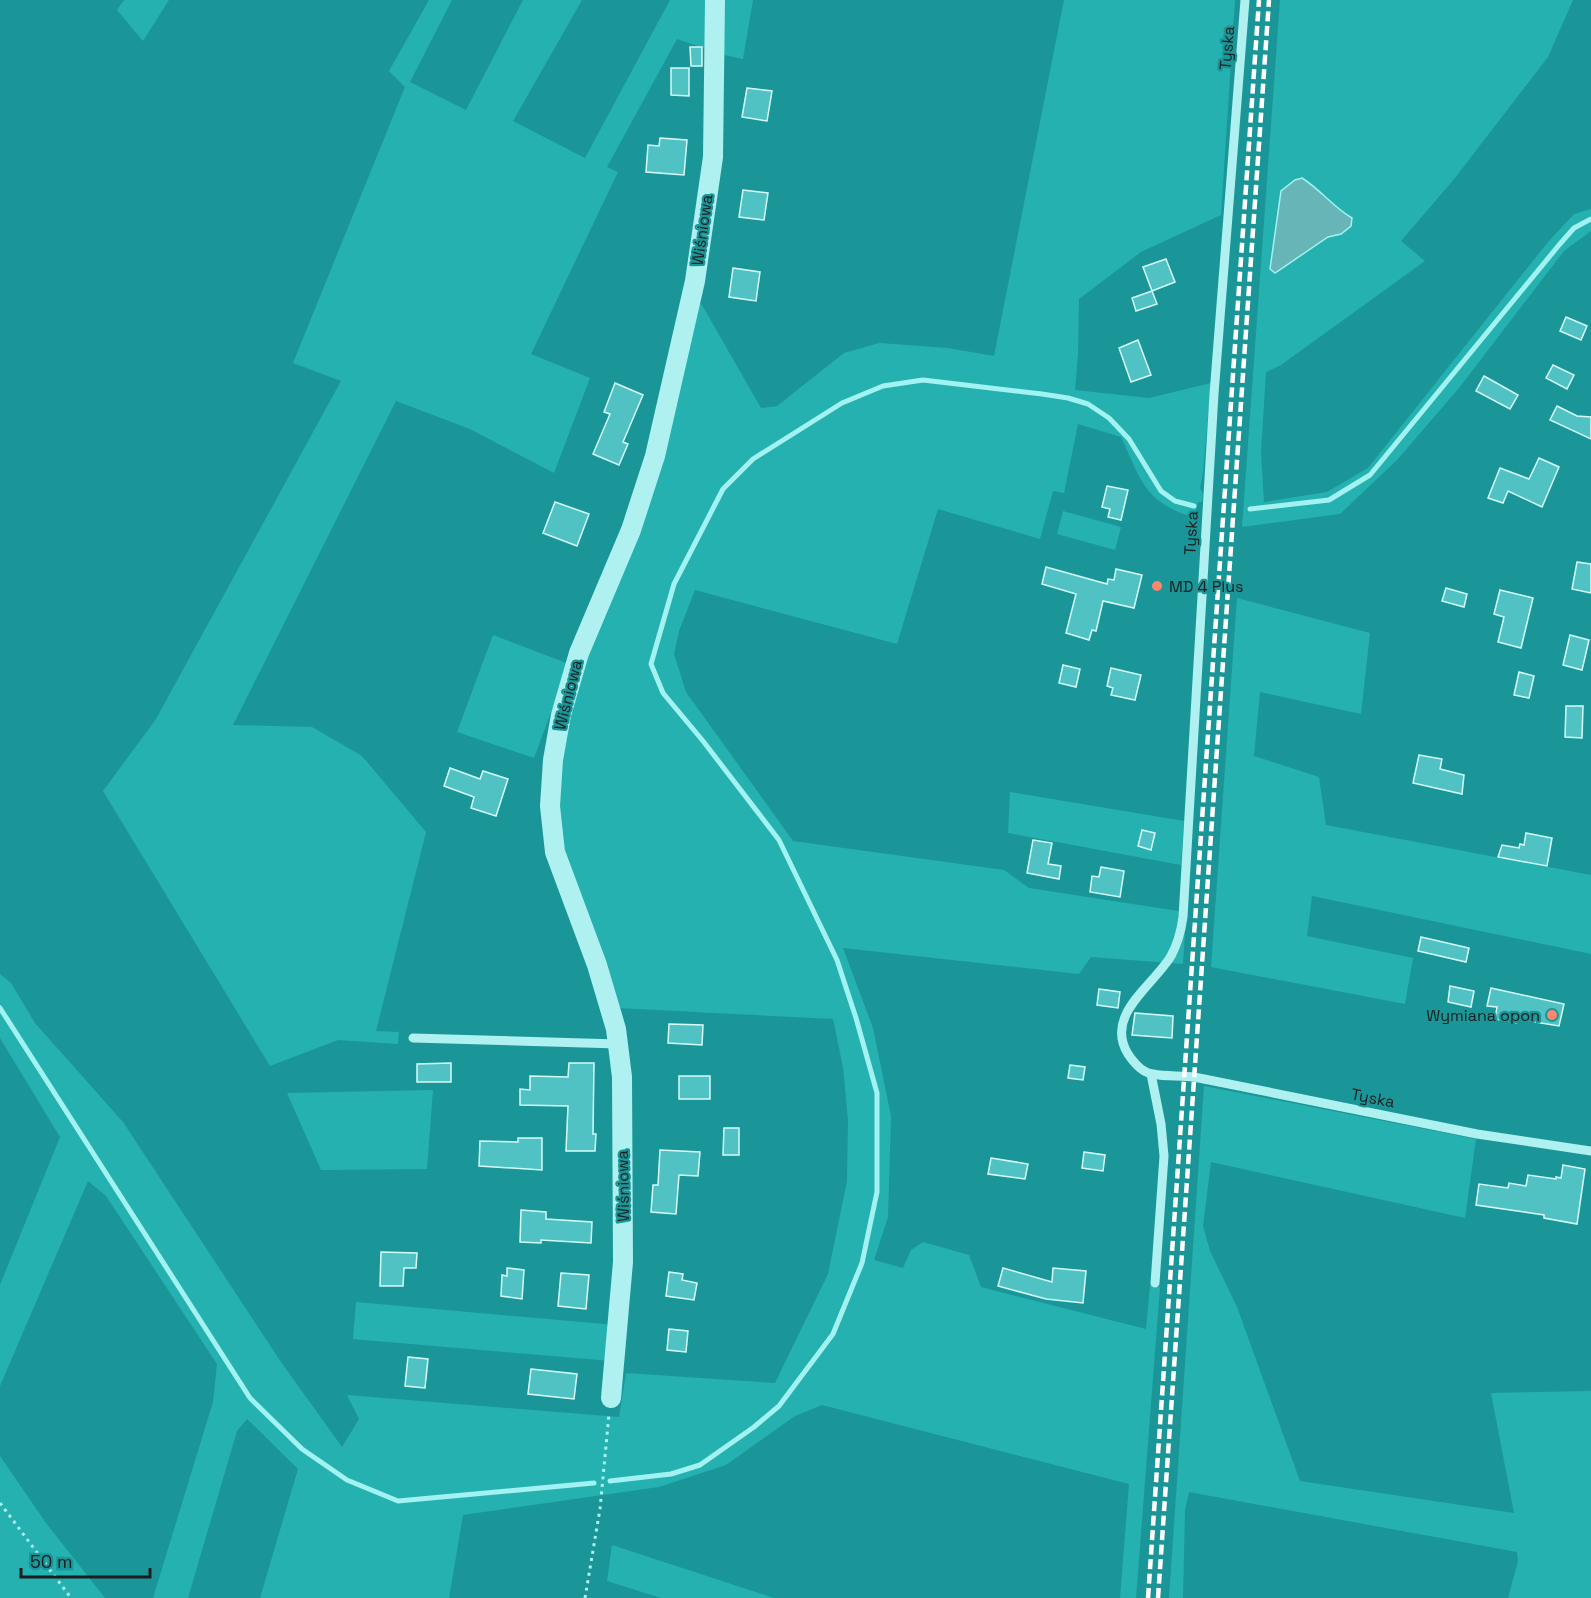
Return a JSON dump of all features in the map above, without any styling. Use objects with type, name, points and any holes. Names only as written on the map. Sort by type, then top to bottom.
[{"type":"street","name":"Wiśniowa","points":[[611,1398],[623,1262],[622,1077],[616,1029],[597,965],[555,852],[550,806],[553,760],[561,715],[579,653],[631,530],[655,456],[692,292],[713,157],[715,0]]},
{"type":"lane","name":"Tyska","points":[[1245,0],[1214,394],[1183,917],[1180,940],[1170,957],[1158,975],[1131,1005],[1122,1029],[1122,1041],[1135,1064],[1151,1074],[1194,1077],[1477,1134],[1591,1151]]},
{"type":"lane","points":[[413,1038],[618,1044]]},
{"type":"lane","points":[[1151,1074],[1161,1124],[1164,1156],[1155,1283]]},
{"type":"path","points":[[585,1598],[600,1509],[611,1398]]},
{"type":"path","points":[[0,1503],[71,1598]]},
{"type":"green space","points":[[124,0],[169,0],[143,41],[117,10]]},
{"type":"green space","points":[[429,0],[452,0],[410,82],[466,110],[523,0],[582,0],[513,121],[585,158],[670,0],[705,0],[709,50],[677,39],[607,167],[618,172],[531,354],[590,378],[554,473],[470,429],[396,401],[233,725],[312,727],[362,756],[426,832],[376,1031],[399,1032],[398,1044],[338,1040],[270,1066],[103,791],[156,719],[341,381],[293,363],[405,87],[389,71]]},
{"type":"green space","points":[[719,0],[753,0],[743,59],[719,54]]},
{"type":"green space","points":[[1064,0],[1235,0],[1221,215],[1141,252],[1079,299],[1075,390],[1149,398],[1211,383],[1200,488],[1203,494],[1202,502],[1198,502],[1195,515],[1192,517],[1176,511],[1153,496],[1139,477],[1121,437],[1078,424],[1064,493],[1053,491],[1040,539],[938,509],[897,644],[695,590],[679,631],[674,654],[686,692],[793,841],[1004,870],[1029,888],[1178,911],[1186,915],[1183,964],[1091,957],[1079,974],[843,948],[873,1028],[891,1116],[888,1217],[874,1260],[903,1268],[911,1250],[923,1242],[969,1255],[981,1287],[1146,1329],[1150,1285],[1160,1287],[1136,1598],[1120,1598],[1129,1484],[822,1405],[795,1416],[726,1465],[659,1487],[463,1515],[449,1598],[260,1598],[298,1469],[247,1419],[237,1431],[188,1598],[153,1598],[213,1402],[217,1364],[106,1196],[88,1181],[0,1386],[0,1285],[60,1137],[0,1038],[0,974],[11,983],[35,1023],[123,1122],[281,1362],[342,1447],[359,1419],[347,1395],[619,1417],[626,1373],[775,1383],[828,1274],[847,1181],[848,1120],[843,1067],[833,1019],[617,1008],[559,842],[556,766],[563,721],[695,300],[702,305],[761,408],[777,406],[844,353],[879,343],[948,348],[994,356]]},
{"type":"green space","points":[[1280,0],[1573,0],[1548,57],[1455,178],[1401,241],[1425,261],[1281,365],[1266,372],[1261,452],[1264,502],[1327,492],[1368,468],[1548,242],[1574,214],[1591,209],[1591,231],[1564,251],[1459,388],[1397,460],[1340,514],[1242,527]]},
{"type":"green space","points":[[1063,511],[1121,527],[1115,550],[1057,534]]},
{"type":"green space","points":[[1237,598],[1370,633],[1361,714],[1260,692],[1254,756],[1319,777],[1326,825],[1591,875],[1591,954],[1312,896],[1307,936],[1413,958],[1405,1004],[1211,967]]},
{"type":"green space","points":[[493,635],[569,664],[534,758],[457,732]]},
{"type":"green space","points":[[1010,792],[1184,821],[1181,865],[1008,833]]},
{"type":"green space","points":[[1204,1086],[1476,1139],[1465,1218],[1211,1162],[1203,1226],[1210,1251],[1237,1307],[1300,1481],[1514,1513],[1491,1393],[1591,1391],[1591,1598],[1508,1598],[1518,1561],[1517,1552],[1189,1492],[1185,1510],[1183,1598],[1169,1598]]},
{"type":"green space","points":[[433,1090],[427,1169],[321,1170],[287,1093]]},
{"type":"green space","points":[[356,1302],[615,1325],[611,1361],[353,1339]]},
{"type":"green space","points":[[0,1456],[46,1523],[105,1598],[0,1598]]},
{"type":"green space","points":[[612,1545],[774,1598],[661,1598],[607,1581]]},
{"type":"water","points":[[1302,178],[1352,218],[1351,226],[1341,234],[1328,237],[1275,273],[1270,269],[1281,191],[1295,180]]},
{"type":"building","points":[[690,47],[702,47],[702,66],[691,66]]},
{"type":"building","points":[[671,68],[689,68],[689,96],[671,95]]},
{"type":"building","points":[[747,88],[772,91],[767,121],[742,117]]},
{"type":"building","points":[[660,138],[687,140],[684,175],[646,172],[648,145],[659,146]]},
{"type":"building","points":[[743,190],[768,193],[764,220],[739,217]]},
{"type":"building","points":[[1166,259],[1175,282],[1152,291],[1143,267]]},
{"type":"building","points":[[733,268],[760,272],[756,301],[729,297]]},
{"type":"building","points":[[1152,291],[1157,304],[1136,311],[1132,298]]},
{"type":"building","points":[[1566,317],[1587,326],[1581,340],[1560,331]]},
{"type":"building","points":[[1138,340],[1151,375],[1131,382],[1119,348]]},
{"type":"building","points":[[1553,365],[1574,375],[1567,389],[1546,378]]},
{"type":"building","points":[[1484,376],[1518,395],[1510,409],[1476,391]]},
{"type":"building","points":[[615,383],[643,395],[623,442],[628,444],[619,465],[593,454],[610,414],[604,412]]},
{"type":"building","points":[[1557,406],[1577,416],[1591,417],[1591,439],[1550,420]]},
{"type":"building","points":[[1539,458],[1559,467],[1542,507],[1508,491],[1503,503],[1488,498],[1500,468],[1529,479]]},
{"type":"building","points":[[1107,486],[1128,490],[1121,520],[1108,517],[1110,509],[1102,507]]},
{"type":"building","points":[[555,502],[589,514],[577,546],[543,533]]},
{"type":"building","points":[[1577,562],[1591,564],[1591,593],[1572,589]]},
{"type":"building","points":[[1046,567],[1107,584],[1108,579],[1114,580],[1116,569],[1142,575],[1134,608],[1103,601],[1096,631],[1092,630],[1089,640],[1066,633],[1076,594],[1042,584]]},
{"type":"building","points":[[1446,588],[1467,594],[1464,607],[1442,601]]},
{"type":"building","points":[[1500,590],[1533,598],[1521,648],[1498,642],[1504,617],[1494,614]]},
{"type":"building","points":[[1570,635],[1589,640],[1582,670],[1563,665]]},
{"type":"building","points":[[1063,665],[1080,669],[1076,687],[1059,683]]},
{"type":"building","points":[[1111,668],[1141,675],[1135,700],[1111,695],[1113,688],[1107,686]]},
{"type":"building","points":[[1519,672],[1534,676],[1529,698],[1514,695]]},
{"type":"building","points":[[1566,706],[1583,706],[1582,738],[1565,737]]},
{"type":"building","points":[[1419,755],[1442,759],[1440,769],[1464,775],[1462,794],[1413,783]]},
{"type":"building","points":[[450,768],[480,779],[483,771],[508,779],[496,816],[471,808],[474,797],[444,786]]},
{"type":"building","points":[[1142,830],[1155,833],[1151,850],[1138,846]]},
{"type":"building","points":[[1526,833],[1552,838],[1547,866],[1498,857],[1502,845],[1519,848],[1520,844],[1524,845]]},
{"type":"building","points":[[1033,840],[1052,843],[1048,864],[1061,866],[1059,879],[1027,873]]},
{"type":"building","points":[[1101,867],[1124,871],[1120,897],[1090,892],[1092,876],[1099,877]]},
{"type":"building","points":[[1421,937],[1469,948],[1466,962],[1418,951]]},
{"type":"building","points":[[1450,986],[1474,991],[1471,1007],[1448,1002]]},
{"type":"building","points":[[1491,988],[1564,1004],[1559,1026],[1517,1019],[1516,1023],[1495,1019],[1497,1007],[1487,1006]]},
{"type":"building","points":[[1099,989],[1120,992],[1118,1008],[1097,1005]]},
{"type":"building","points":[[1135,1013],[1173,1016],[1172,1038],[1132,1035]]},
{"type":"building","points":[[669,1024],[703,1025],[702,1045],[668,1043]]},
{"type":"building","points":[[451,1063],[451,1082],[417,1082],[417,1064]]},
{"type":"building","points":[[569,1063],[594,1063],[593,1134],[596,1134],[595,1151],[566,1151],[568,1106],[520,1105],[520,1089],[530,1090],[530,1076],[568,1077]]},
{"type":"building","points":[[1070,1065],[1085,1067],[1083,1080],[1068,1078]]},
{"type":"building","points":[[679,1076],[710,1076],[710,1099],[679,1099]]},
{"type":"building","points":[[724,1128],[739,1128],[739,1155],[723,1155]]},
{"type":"building","points":[[518,1138],[542,1138],[542,1170],[479,1166],[480,1141],[518,1142]]},
{"type":"building","points":[[660,1150],[700,1152],[698,1176],[679,1175],[676,1214],[651,1212],[653,1185],[658,1185]]},
{"type":"building","points":[[1084,1152],[1105,1155],[1103,1171],[1082,1168]]},
{"type":"building","points":[[991,1158],[1028,1164],[1025,1179],[988,1174]]},
{"type":"building","points":[[1563,1165],[1585,1169],[1577,1224],[1544,1218],[1544,1215],[1476,1205],[1479,1184],[1508,1188],[1509,1183],[1526,1186],[1528,1175],[1561,1178]]},
{"type":"building","points":[[521,1210],[546,1212],[546,1219],[592,1222],[591,1243],[541,1240],[541,1243],[520,1242]]},
{"type":"building","points":[[381,1252],[417,1253],[416,1268],[404,1268],[403,1286],[380,1286]]},
{"type":"building","points":[[507,1268],[524,1270],[522,1299],[501,1296],[502,1275],[507,1276]]},
{"type":"building","points":[[1003,1268],[1052,1282],[1053,1268],[1086,1271],[1083,1303],[1046,1299],[998,1286]]},
{"type":"building","points":[[669,1272],[683,1274],[682,1280],[697,1283],[694,1300],[666,1296]]},
{"type":"building","points":[[561,1273],[589,1275],[586,1309],[558,1306]]},
{"type":"building","points":[[669,1329],[688,1331],[686,1352],[667,1350]]},
{"type":"building","points":[[408,1357],[428,1359],[425,1388],[405,1386]]},
{"type":"building","points":[[531,1369],[577,1374],[574,1399],[528,1394]]},
{"type":"waterway","points":[[1250,509],[1329,500],[1370,475],[1559,245],[1574,228],[1591,219]]},
{"type":"waterway","points":[[610,1481],[671,1474],[700,1465],[754,1427],[779,1406],[833,1334],[862,1263],[877,1192],[877,1093],[837,960],[779,840],[663,693],[651,664],[674,584],[723,489],[753,459],[842,403],[883,386],[923,380],[1042,394],[1088,404],[1109,418],[1129,439],[1161,491],[1175,501],[1194,506]]},
{"type":"waterway","points":[[0,1008],[250,1398],[302,1449],[347,1480],[398,1501],[594,1483]]},
{"type":"railway","points":[[1148,1598],[1259,0]]},
{"type":"railway","points":[[1158,1598],[1269,0]]},
{"type":"place","name":"MD 4 Plus","points":[[1157,586]]},
{"type":"place","name":"Wymiana opon","points":[[1552,1015]]}]
